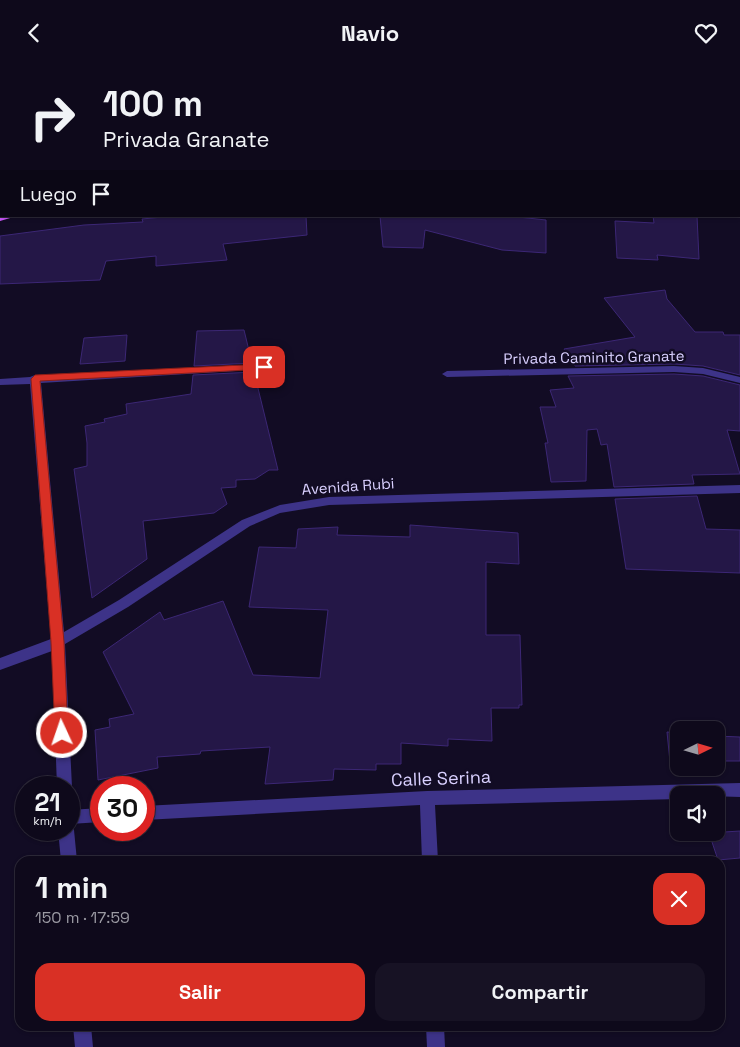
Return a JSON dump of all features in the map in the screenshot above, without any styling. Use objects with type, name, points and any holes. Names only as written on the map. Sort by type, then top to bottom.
[{"type":"street","points":[[0,382],[264,367]]},
{"type":"street","name":"Privada Caminito Granate","points":[[447,374],[674,369],[703,371],[740,380]]},
{"type":"street","points":[[35,379],[58,642],[64,776]]},
{"type":"street","name":"Avenida Rubi","points":[[0,664],[16,660],[58,642],[107,614],[226,535],[265,514],[294,506],[328,501],[740,489]]},
{"type":"street","name":"Calle Serina","points":[[155,812],[428,798],[740,790]]},
{"type":"street","points":[[428,798],[430,856]]},
{"type":"street","points":[[67,841],[69,856]]},
{"type":"street","points":[[82,1031],[84,1047]]},
{"type":"street","points":[[435,1031],[436,1047]]},
{"type":"building","points":[[163,217],[306,217],[307,235],[223,244],[227,260],[156,266],[156,256],[106,261],[100,280],[0,284],[0,236],[84,225],[143,222],[142,219]]},
{"type":"building","points":[[380,217],[518,217],[546,220],[546,253],[502,250],[425,230],[423,248],[383,247]]},
{"type":"building","points":[[653,217],[697,217],[699,259],[657,255],[658,260],[617,258],[615,221],[654,223]]},
{"type":"building","points":[[665,290],[667,299],[695,332],[723,332],[724,335],[740,335],[740,375],[703,366],[674,364],[575,366],[564,349],[635,337],[604,298]]},
{"type":"building","points":[[244,330],[252,363],[194,366],[197,331]]},
{"type":"building","points":[[127,335],[125,361],[80,364],[84,338]]},
{"type":"building","points":[[254,372],[278,470],[269,470],[255,479],[236,480],[236,487],[221,488],[227,504],[214,513],[143,521],[147,559],[92,598],[74,469],[87,466],[85,426],[105,422],[104,419],[127,414],[126,404],[191,394],[193,375]]},
{"type":"building","points":[[674,374],[703,376],[740,385],[740,431],[727,430],[740,474],[692,475],[694,484],[614,487],[607,444],[601,445],[597,429],[587,430],[586,481],[551,482],[545,443],[548,443],[540,407],[556,407],[550,390],[574,388],[568,376]]},
{"type":"building","points":[[697,496],[706,529],[740,530],[740,573],[626,569],[615,499]]},
{"type":"building","points":[[410,525],[518,533],[519,564],[486,562],[486,635],[520,635],[522,705],[519,705],[519,708],[491,708],[492,741],[448,739],[448,746],[401,743],[401,764],[376,764],[376,770],[334,769],[333,780],[265,784],[270,747],[201,751],[200,754],[157,757],[158,768],[118,776],[98,776],[95,730],[110,727],[109,719],[134,714],[103,652],[160,612],[164,620],[223,601],[253,675],[320,678],[328,610],[249,607],[259,547],[296,548],[298,529],[338,527],[337,535],[410,537]]},
{"type":"building","points":[[667,732],[670,732],[670,762]]},
{"type":"building","points":[[725,736],[740,737],[740,761],[725,761]]},
{"type":"building","points":[[740,831],[740,858],[725,859],[725,856],[717,856],[712,841],[725,841],[725,832]]},
{"type":"route","points":[[62,733],[58,642],[35,379],[264,367]]}]
